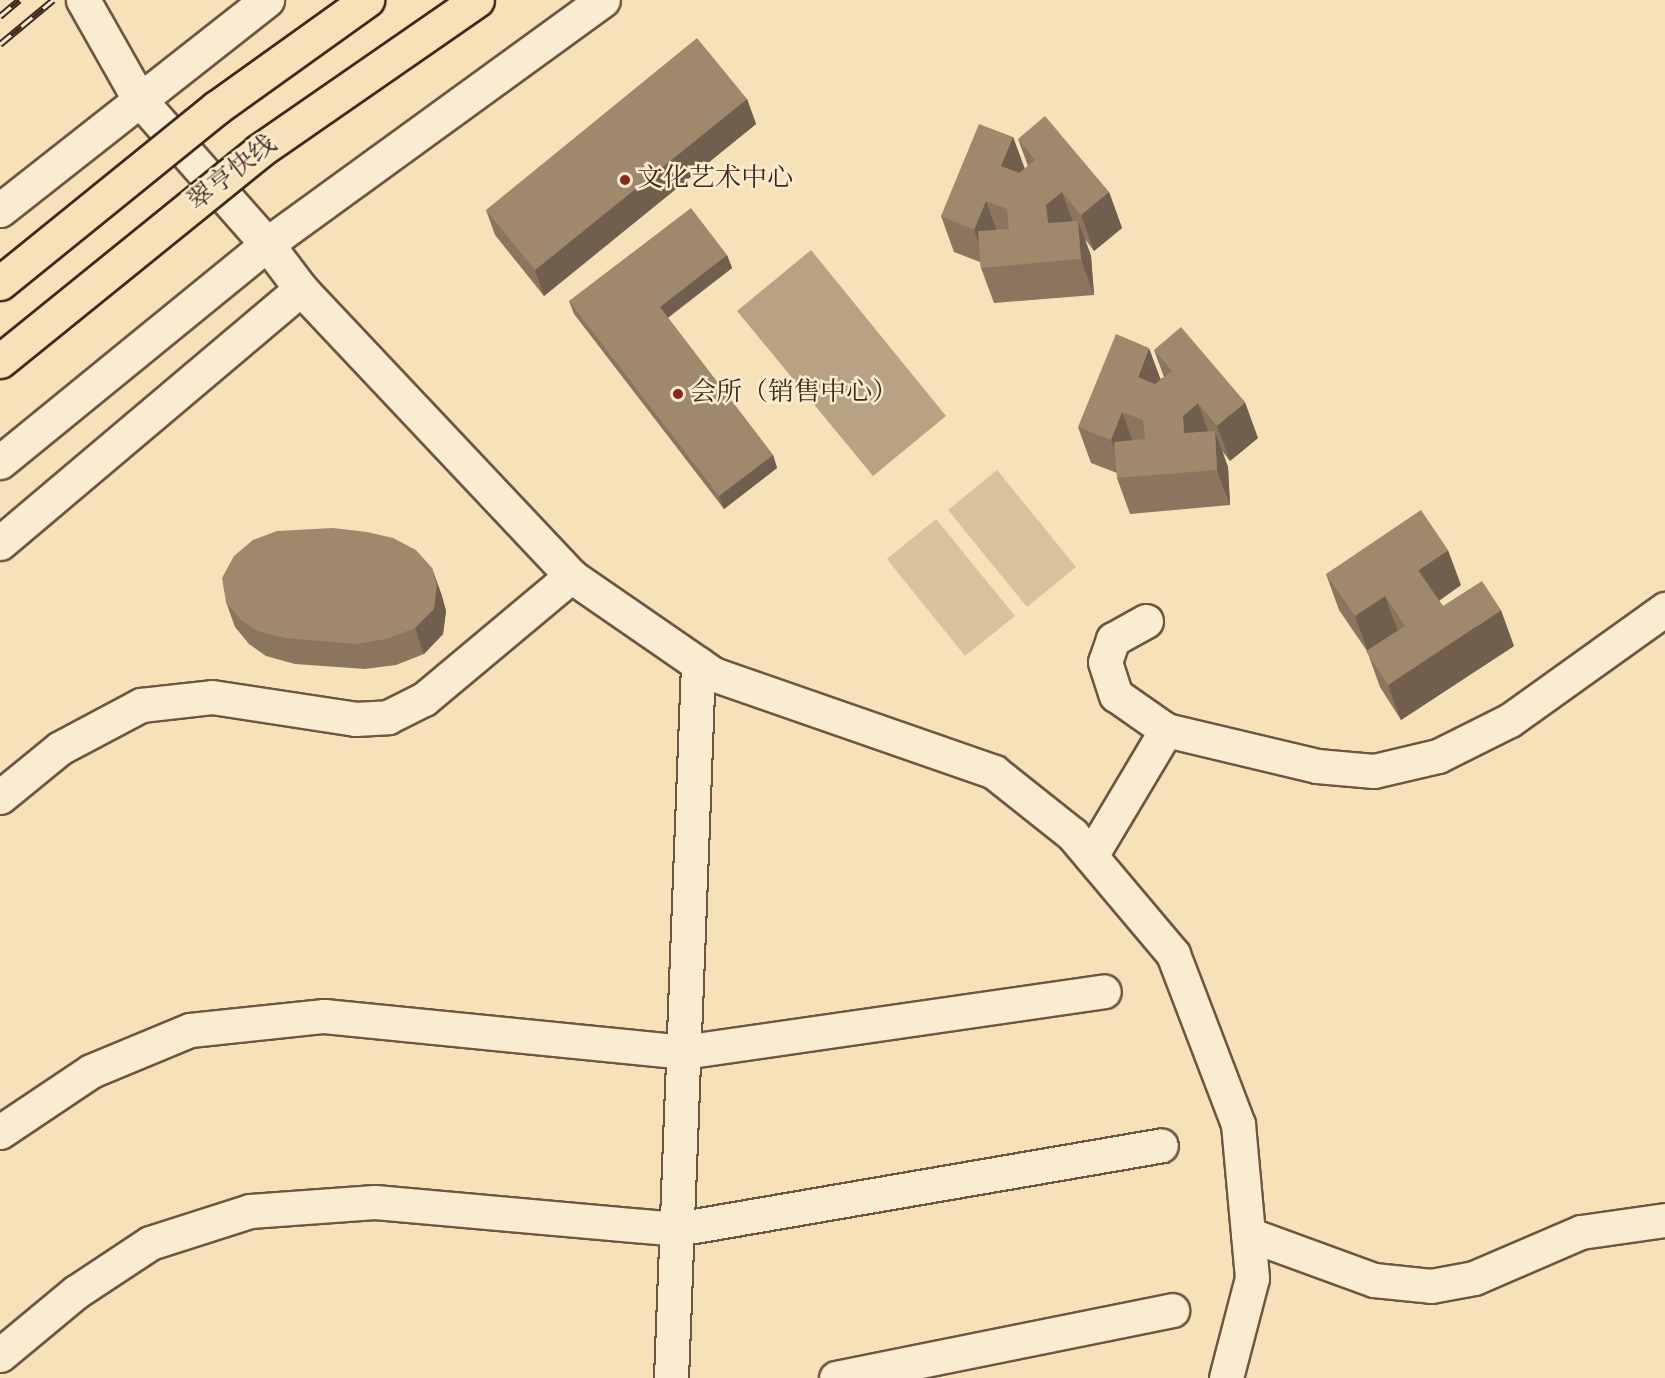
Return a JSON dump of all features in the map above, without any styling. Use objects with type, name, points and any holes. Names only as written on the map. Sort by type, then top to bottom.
[{"type":"highway","points":[[0,283],[216,108],[368,0]]},
{"type":"highway","name":"翠亨快线","points":[[0,362],[259,151],[477,0]]},
{"type":"street","points":[[83,0],[139,99],[267,243],[301,289],[571,576],[713,674],[994,772],[1072,834],[1173,954],[1238,1124],[1252,1278],[1226,1378]]},
{"type":"street","points":[[0,210],[267,0]]},
{"type":"street","points":[[0,462],[267,243],[603,0]]},
{"type":"street","points":[[0,543],[301,289]]},
{"type":"street","points":[[0,797],[60,748],[141,705],[212,697],[355,719],[388,717],[424,699],[571,576]]},
{"type":"street","points":[[1146,621],[1113,639],[1104,662],[1116,695],[1166,730],[1317,766],[1374,771],[1438,756],[1510,720],[1665,609]]},
{"type":"street","points":[[671,1378],[698,664]]},
{"type":"street","points":[[1091,856],[1166,730]]},
{"type":"street","points":[[0,1132],[91,1071],[190,1030],[324,1016],[683,1052],[1104,991]]},
{"type":"street","points":[[0,1355],[76,1292],[150,1244],[250,1211],[375,1202],[677,1229],[1161,1145]]},
{"type":"street","points":[[1248,1233],[1374,1280],[1431,1286],[1474,1278],[1581,1232],[1665,1220]]},
{"type":"street","points":[[836,1378],[1172,1310]]},
{"type":"shaded area","points":[[811,250],[946,416],[873,476],[737,311]]},
{"type":"shaded area","points":[[997,470],[1076,567],[1027,607],[948,510]]},
{"type":"shaded area","points":[[936,519],[1015,616],[965,656],[887,559]]},
{"type":"building","name":"文化艺术中心","points":[[697,38],[747,99],[535,270],[486,210]]},
{"type":"building","points":[[1045,116],[1109,192],[1081,215],[1062,192],[1046,205],[1048,223],[1078,221],[1081,259],[981,268],[978,231],[1009,229],[1007,209],[986,201],[974,230],[941,216],[979,124],[1013,137],[1001,166],[1019,173],[1035,160],[1018,139]]},
{"type":"building","name":"会所（销售中心）","points":[[691,208],[727,255],[660,307],[773,455],[719,496],[569,301]]},
{"type":"building","points":[[1181,327],[1245,402],[1217,426],[1198,403],[1183,416],[1184,433],[1215,431],[1217,470],[1117,478],[1114,442],[1145,439],[1143,420],[1122,412],[1111,440],[1078,427],[1116,334],[1149,348],[1138,377],[1155,384],[1172,371],[1154,350]]},
{"type":"building","points":[[1421,510],[1448,550],[1418,570],[1443,606],[1482,581],[1501,610],[1388,685],[1366,651],[1405,626],[1385,596],[1355,616],[1326,574]]},
{"type":"building","points":[[333,528],[393,538],[416,550],[432,568],[437,585],[434,609],[415,628],[387,639],[356,644],[285,638],[257,631],[240,619],[226,602],[222,578],[234,556],[253,540],[277,531]]},
{"type":"railway","points":[[0,16],[19,0]]},
{"type":"railway","points":[[0,44],[53,0]]},
{"type":"place","name":"文化艺术中心","points":[[625,180]]},
{"type":"place","name":"会所（销售中心）","points":[[678,394]]}]
